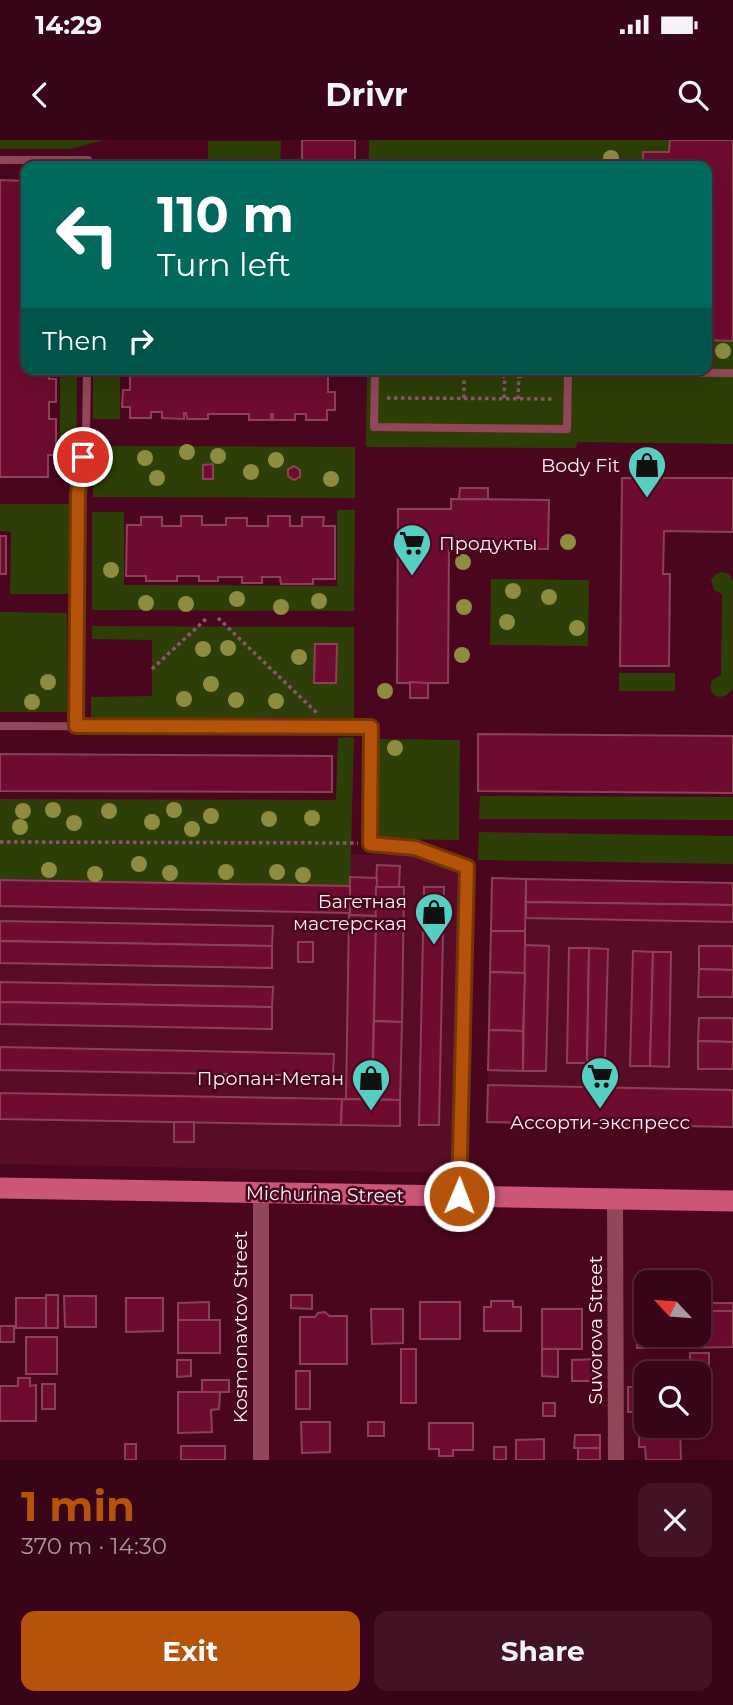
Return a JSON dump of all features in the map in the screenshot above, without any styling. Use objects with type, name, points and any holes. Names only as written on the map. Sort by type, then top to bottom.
[{"type":"street","name":"Michurina Street","points":[[0,1188],[733,1201]]},
{"type":"street","name":"Kosmonavtov Street","points":[[261,1193],[261,1460]]},
{"type":"street","name":"Suvorova Street","points":[[615,1199],[616,1460]]},
{"type":"lane","points":[[0,159],[88,161]]},
{"type":"lane","points":[[712,373],[733,373]]},
{"type":"lane","points":[[76,726],[78,494],[86,438],[87,375]]},
{"type":"lane","points":[[375,375],[374,427],[567,429],[568,375]]},
{"type":"lane","points":[[0,726],[371,727],[370,844],[415,848],[467,867],[459,1196]]},
{"type":"path","points":[[464,375],[464,398]]},
{"type":"path","points":[[502,375],[505,377],[504,398]]},
{"type":"path","points":[[518,399],[519,377],[522,375]]},
{"type":"path","points":[[375,397],[567,399]]},
{"type":"path","points":[[152,669],[207,618]]},
{"type":"path","points":[[218,618],[332,727]]},
{"type":"path","points":[[0,842],[370,844]]},
{"type":"shaded area","points":[[0,848],[461,856],[455,1173],[0,1164]]},
{"type":"shaded area","points":[[492,878],[733,883],[733,1090],[488,1085]]},
{"type":"green space","points":[[0,140],[103,140],[71,149],[0,149]]},
{"type":"green space","points":[[369,140],[733,140],[733,444],[577,442],[576,448],[366,447],[367,375],[712,375],[712,161],[369,161]]},
{"type":"green space","points":[[208,141],[281,141],[280,161],[208,161]]},
{"type":"green space","points":[[60,375],[77,375],[76,476],[60,476]]},
{"type":"green space","points":[[93,375],[120,375],[120,419],[93,419]]},
{"type":"green space","points":[[93,446],[355,447],[355,498],[93,497]]},
{"type":"green space","points":[[0,504],[69,504],[69,594],[10,594],[11,532],[0,531]]},
{"type":"green space","points":[[337,510],[355,510],[354,611],[92,610],[92,512],[124,512],[124,585],[337,586]]},
{"type":"green space","points":[[722,572],[729,574],[733,581],[733,688],[721,697],[711,691],[711,686],[712,680],[721,675],[722,594],[714,590],[711,580]]},
{"type":"green space","points":[[491,579],[589,580],[588,646],[490,645]]},
{"type":"green space","points":[[0,612],[67,613],[67,712],[0,712]]},
{"type":"green space","points":[[92,626],[354,627],[354,718],[91,717],[91,697],[152,696],[152,640],[92,639]]},
{"type":"green space","points":[[619,673],[675,673],[675,691],[619,691]]},
{"type":"green space","points":[[354,737],[350,886],[0,879],[0,799],[336,800],[338,738]]},
{"type":"green space","points":[[376,739],[460,740],[459,840],[375,839]]},
{"type":"green space","points":[[480,796],[733,797],[733,820],[479,819]]},
{"type":"green space","points":[[479,832],[733,836],[733,864],[478,860]]},
{"type":"building","points":[[302,140],[355,140],[355,161],[302,161]]},
{"type":"building","points":[[670,140],[733,140],[733,341],[712,340],[712,161],[643,161],[643,152],[669,152]]},
{"type":"building","points":[[0,180],[21,181],[21,375],[49,375],[49,379],[56,379],[56,402],[49,402],[49,419],[56,419],[56,455],[48,455],[48,477],[0,477]]},
{"type":"building","points":[[130,375],[328,375],[328,392],[335,392],[335,410],[327,410],[327,420],[306,420],[306,414],[295,414],[295,420],[273,420],[273,414],[271,420],[249,420],[249,414],[208,414],[208,419],[187,419],[184,413],[184,419],[162,418],[162,412],[151,412],[151,418],[130,418],[130,407],[122,407],[123,390],[130,390]]},
{"type":"building","points":[[213,464],[213,479],[203,479],[203,465]]},
{"type":"building","points":[[294,466],[300,470],[300,477],[294,480],[288,476],[288,469]]},
{"type":"building","points":[[622,478],[733,478],[733,532],[664,531],[663,574],[670,574],[669,666],[620,666]]},
{"type":"building","points":[[460,488],[488,488],[488,499],[459,499]]},
{"type":"building","points":[[451,499],[549,500],[548,549],[449,548],[448,683],[397,683],[398,509],[451,509]]},
{"type":"building","points":[[181,516],[202,516],[202,525],[226,525],[226,518],[247,518],[247,526],[268,526],[268,516],[290,516],[290,526],[302,526],[302,517],[324,517],[323,526],[335,526],[335,579],[313,579],[313,584],[281,584],[280,577],[262,577],[262,583],[242,583],[242,577],[218,577],[218,581],[199,581],[199,576],[177,576],[177,581],[146,581],[146,576],[126,576],[127,525],[141,525],[141,517],[162,517],[162,526],[181,526]]},
{"type":"building","points":[[0,536],[6,536],[6,574],[0,574]]},
{"type":"building","points":[[315,644],[337,644],[336,683],[314,683]]},
{"type":"building","points":[[410,682],[428,683],[428,698],[410,698]]},
{"type":"building","points":[[478,734],[733,736],[733,793],[478,791]]},
{"type":"building","points":[[0,754],[332,756],[332,792],[0,791]]},
{"type":"building","points":[[377,865],[400,866],[399,887],[376,887]]},
{"type":"building","points":[[350,877],[377,878],[376,916],[349,915]]},
{"type":"building","points":[[492,878],[526,879],[525,931],[491,931]]},
{"type":"building","points":[[526,879],[733,883],[733,905],[526,902]]},
{"type":"building","points":[[0,880],[350,886],[350,913],[0,906]]},
{"type":"building","points":[[376,887],[404,887],[402,1022],[374,1021]]},
{"type":"building","points":[[424,887],[444,887],[439,1125],[419,1125]]},
{"type":"building","points":[[526,902],[733,905],[733,922],[526,918]]},
{"type":"building","points":[[349,915],[376,916],[372,1099],[346,1099]]},
{"type":"building","points":[[0,921],[273,926],[272,946],[0,941]]},
{"type":"building","points":[[491,931],[525,931],[525,973],[490,972]]},
{"type":"building","points":[[0,941],[272,946],[272,968],[0,963]]},
{"type":"building","points":[[298,942],[313,942],[313,962],[298,962]]},
{"type":"building","points":[[525,945],[549,946],[546,1071],[523,1071]]},
{"type":"building","points":[[699,946],[733,946],[733,970],[699,969]]},
{"type":"building","points":[[569,948],[589,948],[587,1063],[567,1063]]},
{"type":"building","points":[[589,948],[608,949],[605,1063],[587,1063]]},
{"type":"building","points":[[633,951],[653,952],[650,1066],[630,1066]]},
{"type":"building","points":[[653,952],[671,952],[669,1067],[650,1066]]},
{"type":"building","points":[[699,969],[733,970],[733,997],[698,997]]},
{"type":"building","points":[[490,972],[525,973],[523,1031],[489,1030]]},
{"type":"building","points":[[0,982],[273,987],[272,1007],[0,1002]]},
{"type":"building","points":[[0,1002],[272,1007],[272,1029],[0,1024]]},
{"type":"building","points":[[699,1018],[733,1018],[733,1042],[698,1041]]},
{"type":"building","points":[[374,1021],[402,1022],[400,1100],[372,1099]]},
{"type":"building","points":[[489,1030],[523,1031],[523,1071],[488,1070]]},
{"type":"building","points":[[698,1041],[733,1042],[733,1069],[698,1069]]},
{"type":"building","points":[[0,1047],[334,1054],[333,1076],[0,1070]]},
{"type":"building","points":[[488,1085],[733,1090],[733,1127],[487,1122]]},
{"type":"building","points":[[0,1093],[342,1099],[341,1125],[0,1119]]},
{"type":"building","name":"Пропан-Метан","points":[[342,1099],[400,1100],[400,1126],[341,1125]]},
{"type":"building","points":[[174,1122],[194,1122],[194,1142],[174,1142]]},
{"type":"building","points":[[46,1295],[58,1295],[58,1328],[46,1328]]},
{"type":"building","points":[[291,1295],[312,1295],[312,1309],[291,1308]]},
{"type":"building","points":[[64,1296],[96,1296],[96,1327],[65,1327]]},
{"type":"building","points":[[16,1298],[46,1298],[46,1328],[16,1328]]},
{"type":"building","points":[[126,1298],[163,1298],[163,1331],[126,1332]]},
{"type":"building","points":[[491,1301],[513,1301],[513,1307],[521,1307],[521,1331],[484,1331],[484,1307],[491,1307]]},
{"type":"building","points":[[209,1302],[209,1320],[178,1320],[178,1303]]},
{"type":"building","points":[[420,1302],[460,1302],[460,1339],[420,1339]]},
{"type":"building","points":[[711,1303],[733,1303],[733,1311],[711,1311]]},
{"type":"building","points":[[371,1309],[403,1309],[403,1343],[372,1344]]},
{"type":"building","points":[[542,1309],[582,1309],[582,1349],[542,1349]]},
{"type":"building","points":[[711,1311],[733,1311],[733,1347],[710,1348]]},
{"type":"building","points":[[325,1312],[329,1316],[347,1316],[347,1364],[300,1364],[300,1317],[315,1317],[318,1313]]},
{"type":"building","points":[[178,1320],[220,1320],[220,1353],[178,1353]]},
{"type":"building","points":[[0,1326],[14,1326],[14,1342],[0,1342]]},
{"type":"building","points":[[26,1337],[57,1337],[57,1374],[26,1374]]},
{"type":"building","points":[[401,1349],[416,1349],[416,1403],[401,1403]]},
{"type":"building","points":[[542,1349],[558,1349],[558,1377],[542,1376]]},
{"type":"building","points":[[690,1353],[709,1353],[709,1361],[690,1361]]},
{"type":"building","points":[[600,1359],[600,1381],[572,1381],[572,1360]]},
{"type":"building","points":[[177,1360],[191,1360],[191,1376],[177,1377]]},
{"type":"building","points":[[296,1371],[310,1371],[310,1409],[296,1409]]},
{"type":"building","points":[[18,1378],[30,1378],[30,1386],[36,1385],[36,1421],[0,1421],[0,1386],[18,1386]]},
{"type":"building","points":[[202,1380],[229,1380],[229,1392],[202,1392]]},
{"type":"building","points":[[42,1384],[55,1384],[55,1409],[42,1409]]},
{"type":"building","points":[[628,1387],[634,1387],[634,1412],[628,1412]]},
{"type":"building","points":[[178,1392],[220,1392],[219,1409],[211,1410],[212,1432],[178,1433]]},
{"type":"building","points":[[543,1403],[555,1403],[555,1416],[543,1416]]},
{"type":"building","points":[[301,1422],[330,1422],[330,1452],[302,1453]]},
{"type":"building","points":[[368,1422],[384,1422],[384,1436],[368,1436]]},
{"type":"building","points":[[429,1423],[473,1423],[473,1450],[453,1450],[453,1456],[439,1456],[439,1449],[429,1449]]},
{"type":"building","points":[[575,1435],[600,1435],[600,1448],[574,1448]]},
{"type":"building","points":[[639,1438],[680,1438],[681,1460],[646,1460],[645,1447],[639,1447]]},
{"type":"building","points":[[544,1439],[544,1460],[516,1460],[516,1440]]},
{"type":"building","points":[[125,1444],[136,1444],[136,1460],[125,1460]]},
{"type":"building","points":[[181,1446],[225,1446],[225,1460],[181,1460]]},
{"type":"building","points":[[494,1447],[506,1447],[506,1460],[494,1460]]},
{"type":"building","points":[[578,1448],[600,1448],[600,1460],[578,1460]]},
{"type":"place","name":"Body Fit","points":[[647,499]]},
{"type":"place","name":"Продукты","points":[[412,577]]},
{"type":"place","name":"Багетная мастерская","points":[[434,946]]},
{"type":"place","name":"Ассорти-экспресс","points":[[600,1110]]},
{"type":"place","name":"Пропан-Метан","points":[[371,1112]]},
{"type":"route","points":[[83,457],[78,494],[76,726],[371,727],[370,844],[415,848],[467,867],[459,1196]]}]
